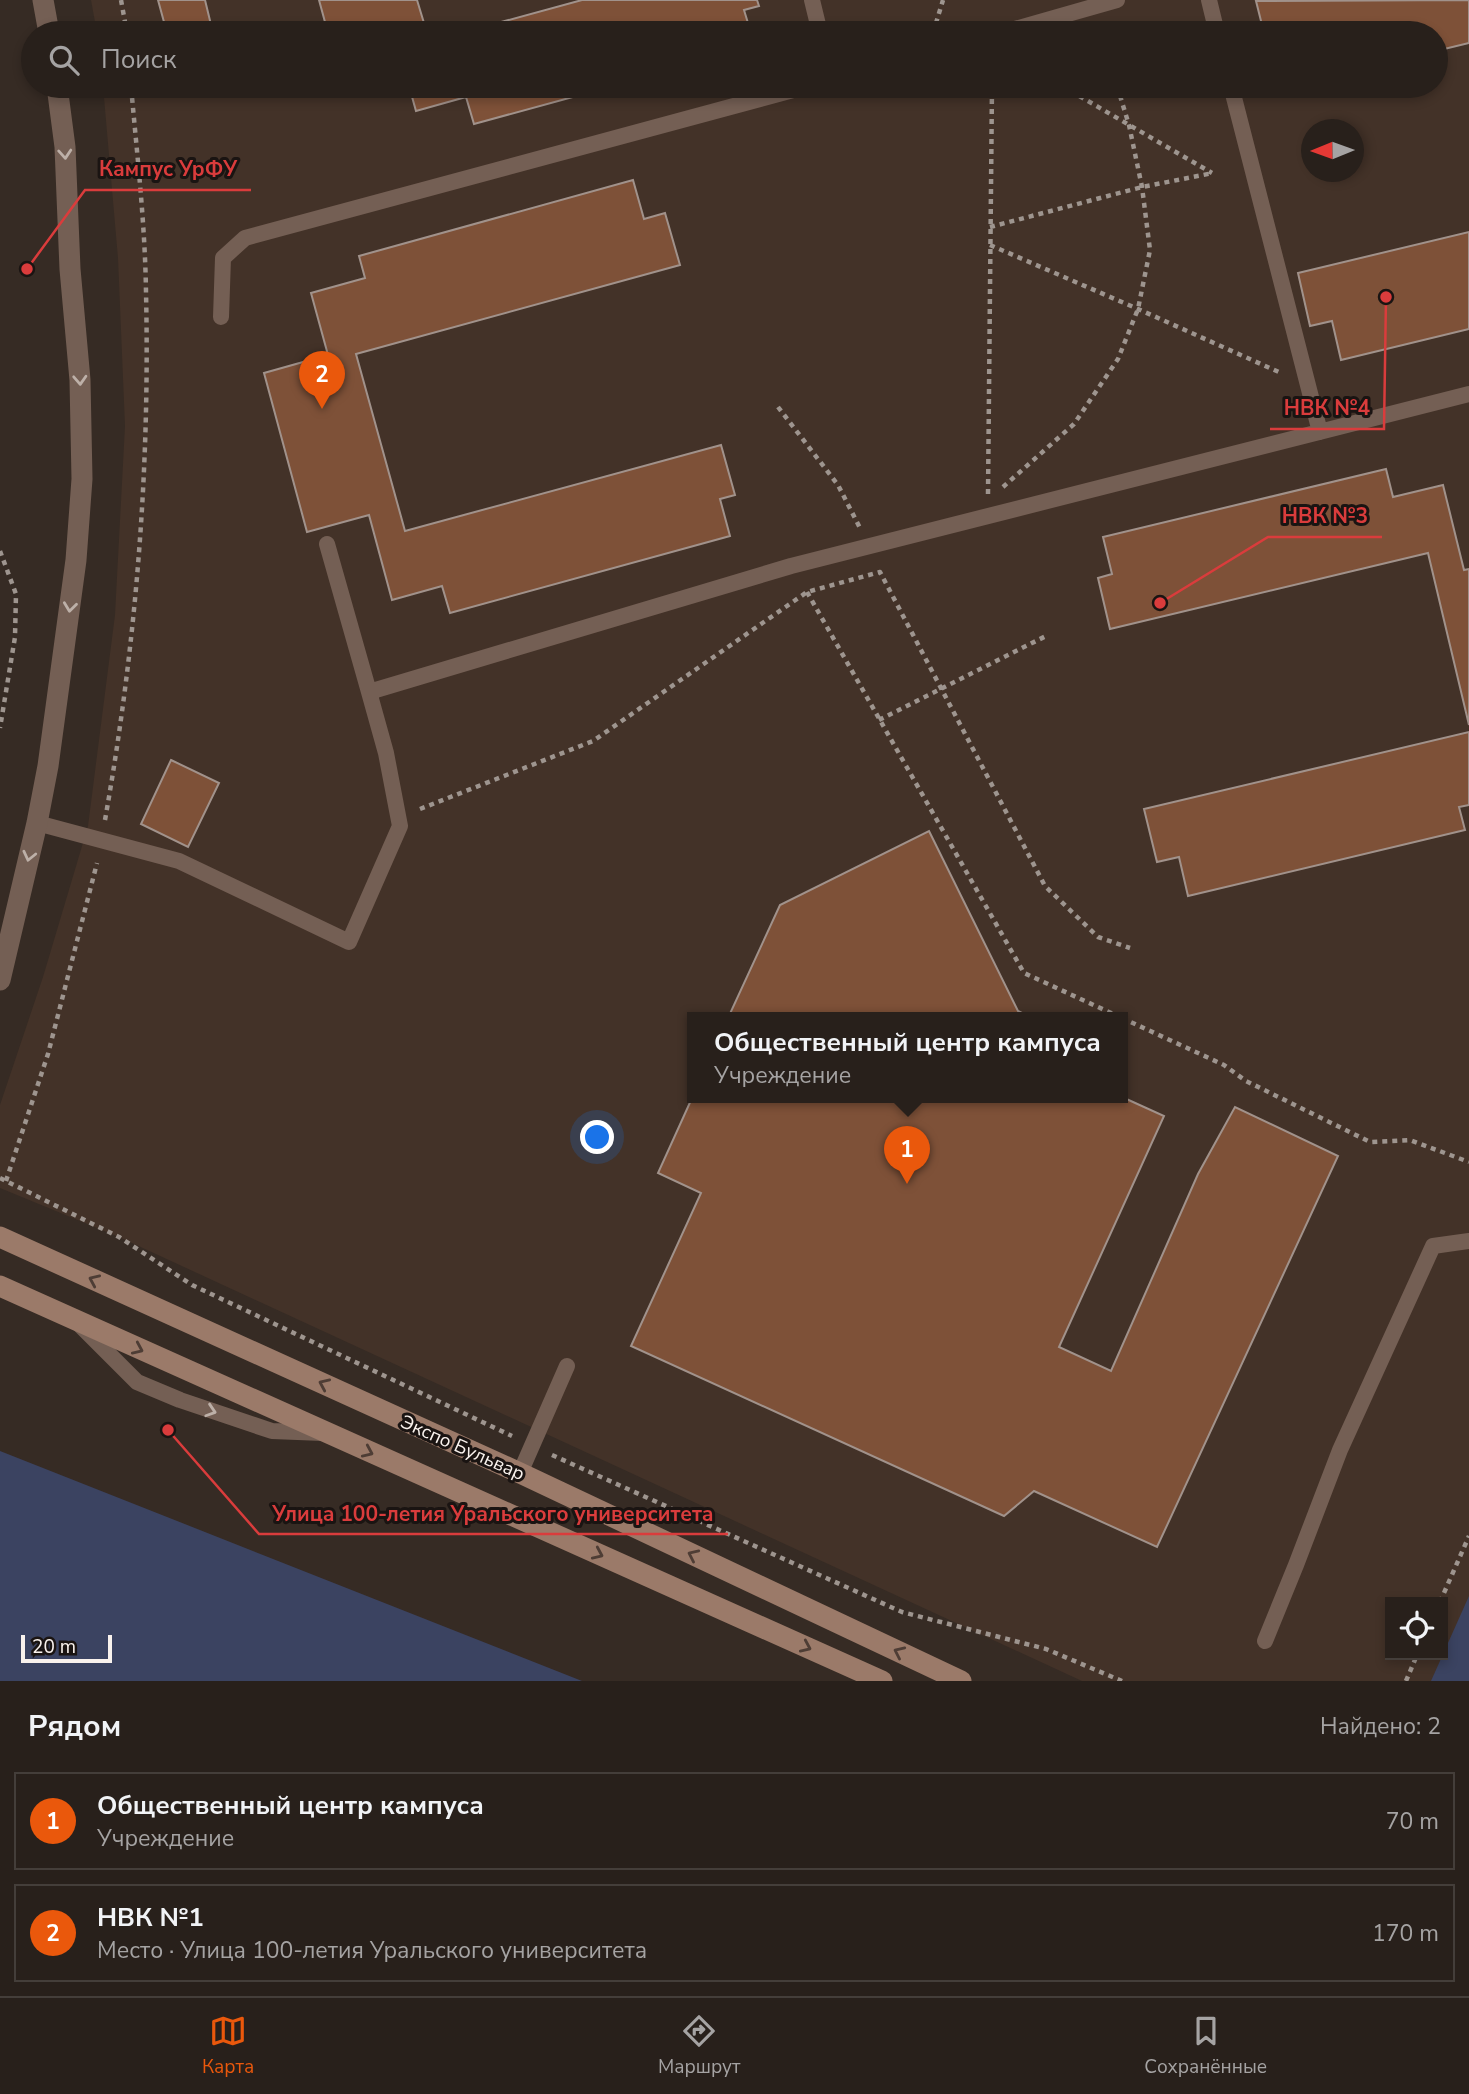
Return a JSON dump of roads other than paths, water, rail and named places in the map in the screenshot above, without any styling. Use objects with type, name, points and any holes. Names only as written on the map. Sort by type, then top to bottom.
[{"type":"street","points":[[43,0],[47,21]]},
{"type":"street","points":[[0,980],[48,766],[76,560],[82,479],[80,380],[70,269],[65,147],[59,98]]},
{"type":"street","name":"Экспо Бульвар","points":[[0,1237],[520,1473],[961,1681]]},
{"type":"street","points":[[0,1286],[882,1681]]},
{"type":"lane","points":[[812,0],[817,21]]},
{"type":"lane","points":[[1043,21],[1117,0]]},
{"type":"lane","points":[[1209,0],[1214,21]]},
{"type":"lane","points":[[221,317],[223,258],[245,238],[764,98]]},
{"type":"lane","points":[[1234,98],[1320,432]]},
{"type":"lane","points":[[369,692],[791,566],[1469,394]]},
{"type":"lane","points":[[37,823],[179,860],[349,942],[400,826],[386,753],[327,544]]},
{"type":"lane","points":[[1265,1641],[1340,1450],[1433,1246],[1469,1241]]},
{"type":"lane","points":[[75,1321],[137,1382],[180,1400],[272,1431],[327,1434]]},
{"type":"lane","points":[[520,1473],[567,1366]]},
{"type":"place","name":"Кампус УрФУ","points":[[27,269]]},
{"type":"place","name":"НВК №4","points":[[1386,297]]},
{"type":"place","name":"НВК №1","points":[[322,409]]},
{"type":"place","name":"НВК №3","points":[[1160,603]]},
{"type":"place","name":"Общественный центр кампуса","points":[[907,1184]]},
{"type":"place","name":"Улица 100-летия Уральского университета","points":[[168,1430]]}]
